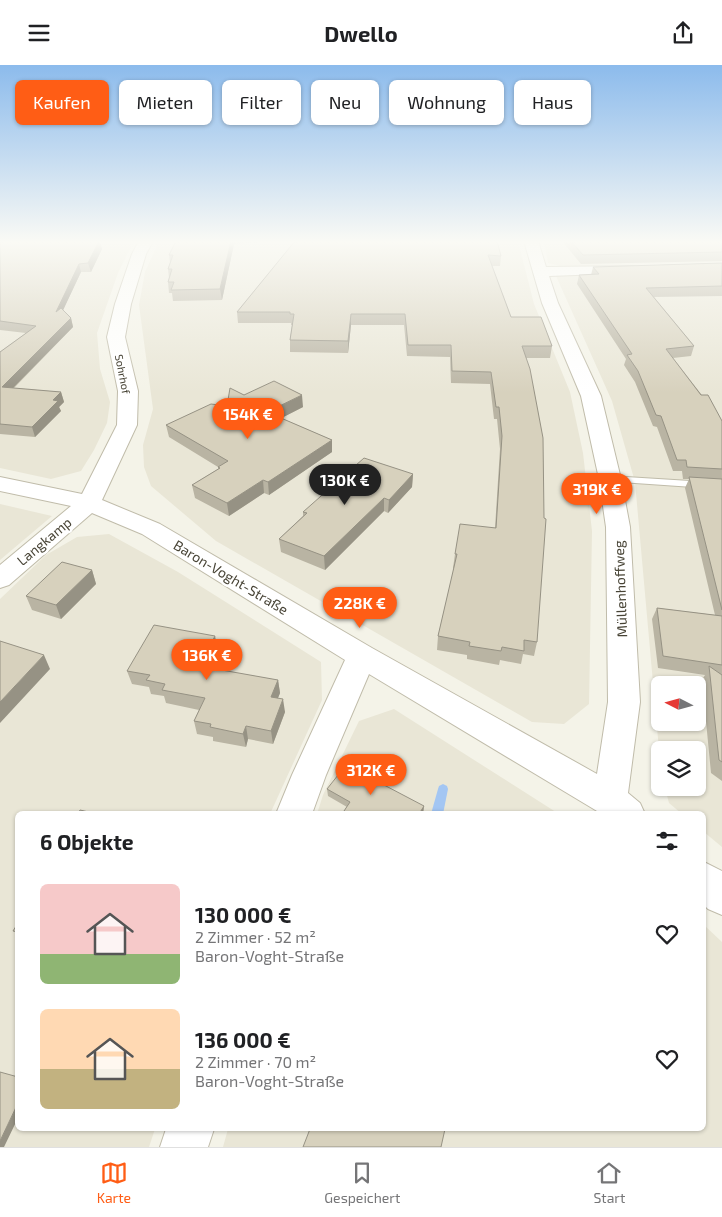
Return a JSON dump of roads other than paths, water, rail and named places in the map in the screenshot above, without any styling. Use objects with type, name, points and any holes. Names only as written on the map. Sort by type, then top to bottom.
[{"type":"street","name":"Sohrhof","points":[[89,503],[127,425],[128,391],[116,337],[128,291]]},
{"type":"street","name":"Müllenhoffweg","points":[[547,291],[590,396],[610,479],[618,527],[624,702],[618,806]]},
{"type":"street","name":"Baron-Voght-Straße","points":[[0,485],[89,503],[151,529],[362,656],[618,806]]},
{"type":"street","name":"Langkamp","points":[[0,579],[89,503]]},
{"type":"street","points":[[295,811],[308,775],[362,656]]},
{"type":"street","points":[[706,882],[722,896]]},
{"type":"street","points":[[184,1147],[189,1131]]},
{"type":"lane","points":[[610,479],[722,486]]},
{"type":"waterway","points":[[438,811],[443,789]]}]
